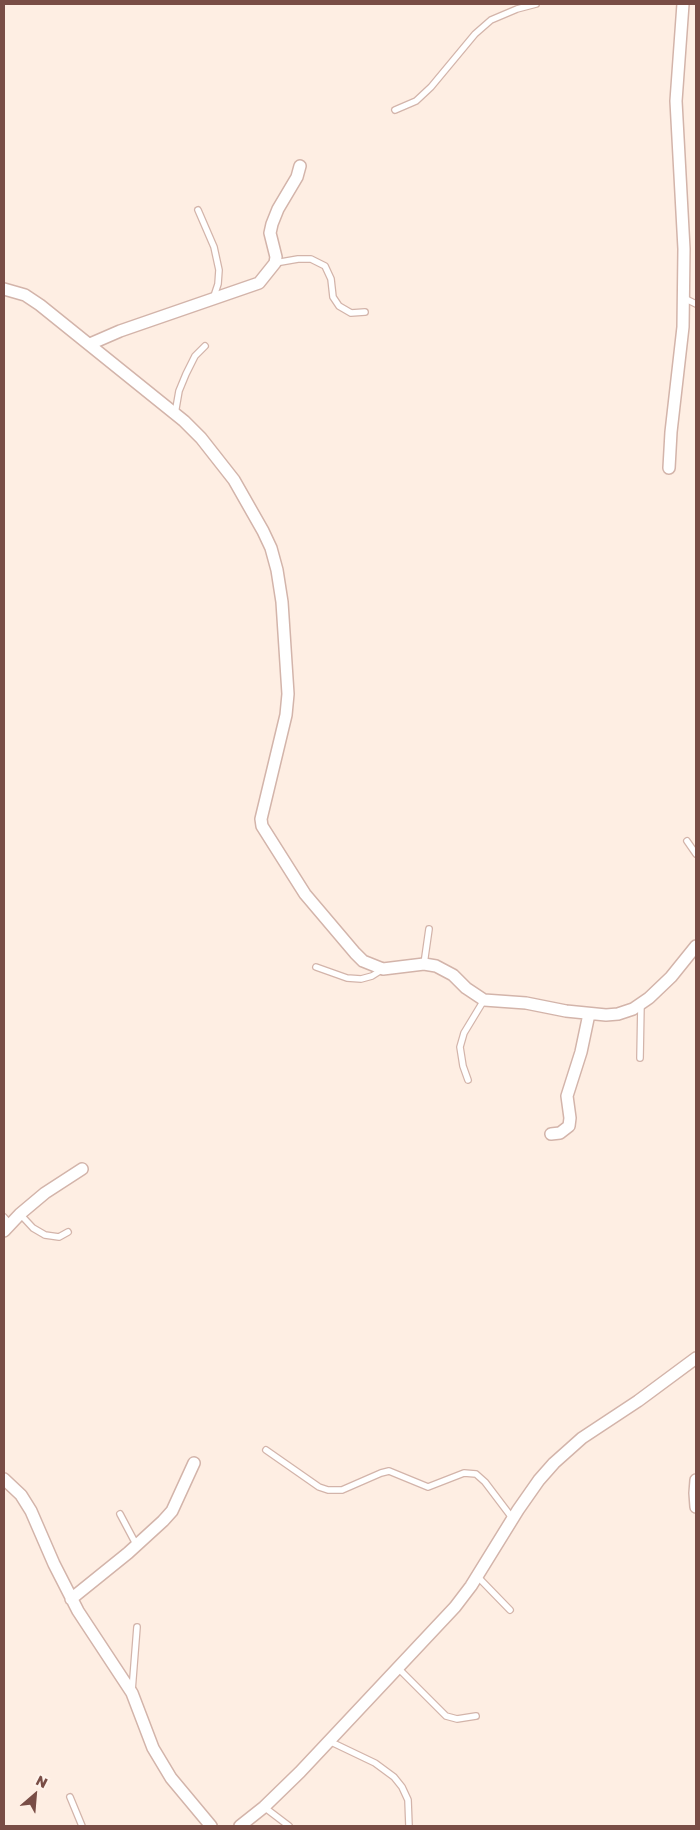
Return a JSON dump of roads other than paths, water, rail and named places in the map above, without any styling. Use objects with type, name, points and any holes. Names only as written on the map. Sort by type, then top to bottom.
[{"type":"street","points":[[669,468],[671,432],[683,327],[684,298],[684,250],[676,101],[683,4]]},
{"type":"street","points":[[90,344],[120,331],[259,283],[274,263],[276,257],[270,233],[272,224],[278,209],[297,177],[300,166]]},
{"type":"street","points":[[4,289],[25,296],[40,305],[175,414],[201,438],[238,487],[267,540],[277,570],[282,602],[288,694],[286,716],[261,819],[262,826],[305,894],[336,932],[364,961],[383,969],[424,964],[436,966],[453,975],[466,988],[484,1000],[526,1004],[589,1014],[618,1014],[633,1009],[661,988],[696,946]]},
{"type":"street","points":[[551,1134],[560,1133],[569,1126],[570,1118],[567,1096],[581,1052],[589,1014]]},
{"type":"street","points":[[6,1224],[45,1193],[82,1169]]},
{"type":"street","points":[[240,1826],[264,1807],[329,1741],[455,1607],[539,1480],[568,1449],[696,1358]]},
{"type":"street","points":[[71,1599],[136,1546],[172,1511],[194,1464]]},
{"type":"street","points":[[4,1479],[21,1495],[31,1511],[71,1599],[132,1693],[153,1748],[171,1778],[211,1826]]},
{"type":"street","points":[[696,1480],[694,1493],[696,1507]]},
{"type":"lane","points":[[395,110],[416,101],[431,87],[475,34],[490,20],[517,9],[536,4]]},
{"type":"lane","points":[[198,210],[214,247],[219,270],[218,284],[213,299]]},
{"type":"lane","points":[[274,263],[298,258],[311,259],[325,266],[331,279],[333,297],[339,306],[351,313],[365,312]]},
{"type":"lane","points":[[684,298],[696,304]]},
{"type":"lane","points":[[175,414],[179,391],[186,374],[195,356],[205,346]]},
{"type":"lane","points":[[688,841],[696,854]]},
{"type":"lane","points":[[424,964],[429,929]]},
{"type":"lane","points":[[316,967],[347,978],[361,980],[383,969]]},
{"type":"lane","points":[[468,1080],[463,1066],[460,1047],[464,1033],[484,1000]]},
{"type":"lane","points":[[640,1058],[641,1004]]},
{"type":"lane","points":[[20,1214],[33,1228],[45,1236],[59,1237],[68,1232]]},
{"type":"lane","points":[[266,1450],[319,1487],[328,1490],[342,1490],[389,1471],[428,1487],[464,1473],[476,1474],[485,1482],[513,1519]]},
{"type":"lane","points":[[120,1514],[136,1546]]},
{"type":"lane","points":[[477,1576],[510,1610]]},
{"type":"lane","points":[[132,1693],[136,1627]]},
{"type":"lane","points":[[398,1668],[446,1716],[457,1719],[476,1716]]},
{"type":"lane","points":[[329,1741],[375,1763],[394,1777],[402,1787],[408,1800],[409,1826]]},
{"type":"lane","points":[[70,1796],[82,1826]]},
{"type":"lane","points":[[264,1807],[289,1826]]}]
